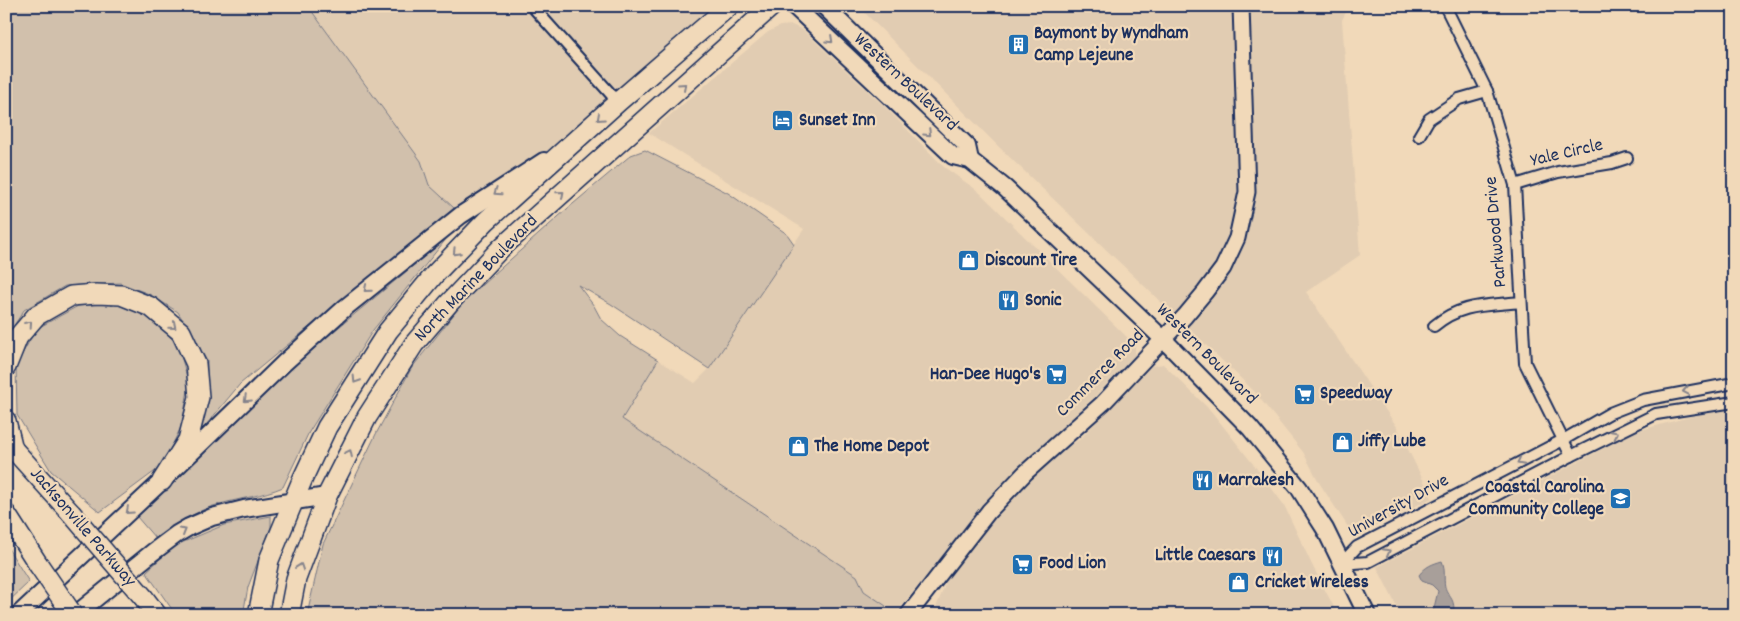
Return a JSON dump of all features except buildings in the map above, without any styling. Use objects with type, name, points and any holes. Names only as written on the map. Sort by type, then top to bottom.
[{"type":"highway","points":[[258,615],[269,560],[302,478],[327,427],[388,331],[434,275],[486,221],[618,102],[729,6]]},
{"type":"highway","name":"North Marine Boulevard","points":[[289,615],[296,579],[327,496],[367,417],[414,344],[449,303],[501,248],[772,6]]},
{"type":"highway","points":[[6,367],[18,338],[36,316],[71,296],[121,295],[151,307],[181,332],[196,364],[199,397],[188,440],[162,481]]},
{"type":"highway","points":[[6,421],[10,445]]},
{"type":"highway","name":"Jacksonville Parkway","points":[[10,445],[71,513],[157,615]]},
{"type":"highway","points":[[6,514],[74,615]]},
{"type":"main road","name":"Western Boulevard","points":[[794,6],[953,156],[970,160],[1005,188],[1163,339],[1250,428],[1295,484],[1325,529],[1367,615]]},
{"type":"main road","name":"Western Boulevard","points":[[824,6],[967,146],[970,160]]},
{"type":"main road","points":[[18,615],[162,481],[284,363],[346,307],[461,215],[581,136]]},
{"type":"main road","points":[[74,615],[153,552],[189,527],[212,517],[244,509],[327,496]]},
{"type":"street","points":[[532,6],[618,102]]},
{"type":"street","name":"Commerce Road","points":[[908,615],[989,511],[1025,473],[1103,403],[1205,292],[1222,268],[1237,238],[1243,215],[1247,178],[1241,6]]},
{"type":"street","name":"Parkwood Drive","points":[[1445,6],[1487,91],[1515,185],[1520,302],[1525,363],[1572,456]]},
{"type":"street","points":[[1419,136],[1429,118],[1459,99],[1487,91]]},
{"type":"street","name":"Yale Circle","points":[[1515,185],[1558,172],[1612,163],[1628,158]]},
{"type":"street","points":[[1434,326],[1444,317],[1464,308],[1520,302]]},
{"type":"street","name":"University Drive","points":[[1341,564],[1357,547],[1563,440],[1610,413],[1643,400],[1734,383]]},
{"type":"street","name":"University Drive","points":[[1341,564],[1368,562],[1656,414],[1734,402]]},
{"type":"shaded area","points":[[6,6],[308,6],[421,161],[429,185],[454,208],[240,384],[201,431],[207,393],[207,361],[178,312],[149,294],[120,283],[65,286],[24,310],[6,338]]},
{"type":"shaded area","points":[[308,6],[729,6],[581,136],[461,215],[429,185],[421,161]]},
{"type":"shaded area","points":[[858,6],[1349,6],[1342,20],[1360,255],[1306,292],[1397,427],[1432,498],[1354,536],[1320,484],[1303,452],[1254,391],[1001,149]]},
{"type":"shaded area","points":[[792,25],[803,30],[889,111],[944,167],[978,191],[1135,345],[1135,355],[1095,396],[1001,484],[896,613],[864,591],[857,576],[622,419],[658,360],[695,383],[709,369],[804,229],[649,133],[768,32],[780,26]]},
{"type":"shaded area","points":[[645,150],[728,193],[787,234],[794,244],[709,369],[611,304],[578,285],[601,319],[620,336],[658,360],[622,419],[857,576],[864,591],[886,606],[879,615],[307,615],[323,544],[376,434],[411,369],[465,300],[631,155]]},
{"type":"shaded area","points":[[447,238],[373,330],[309,432],[283,487],[203,510],[186,518],[155,538],[137,517],[273,385],[322,341]]},
{"type":"shaded area","points":[[126,302],[155,321],[178,345],[189,384],[182,425],[162,466],[100,512],[51,471],[17,415],[16,365],[36,329],[78,306]]},
{"type":"shaded area","points":[[1163,364],[1211,411],[1284,505],[1338,615],[933,615],[947,580],[964,554],[1017,492],[1054,456],[1080,439],[1152,366]]},
{"type":"shaded area","name":"Coastal Carolina Community College","points":[[1734,405],[1734,615],[1401,615],[1377,567],[1637,431]]},
{"type":"shaded area","points":[[271,516],[271,527],[248,587],[243,615],[176,615],[146,572],[174,546],[224,525]]},
{"type":"shaded area","points":[[6,545],[29,582],[6,604]]},
{"type":"shaded area","points":[[1442,561],[1445,587],[1454,606],[1451,615],[1434,615],[1438,591],[1432,585],[1422,581],[1419,575],[1424,569]]},
{"type":"place","name":"Baymont by Wyndham Camp Lejeune","points":[[1018,45]]},
{"type":"place","name":"Sunset Inn","points":[[783,121]]},
{"type":"place","name":"Discount Tire","points":[[969,261]]},
{"type":"place","name":"Sonic","points":[[1009,301]]},
{"type":"place","name":"Han-Dee Hugo's","points":[[1057,375]]},
{"type":"place","name":"Speedway","points":[[1304,394]]},
{"type":"place","name":"Jiffy Lube","points":[[1342,442]]},
{"type":"place","name":"The Home Depot","points":[[798,447]]},
{"type":"place","name":"Marrakesh","points":[[1202,481]]},
{"type":"place","name":"Coastal Carolina Community College","points":[[1620,499]]},
{"type":"place","name":"Little Caesars","points":[[1272,556]]},
{"type":"place","name":"Food Lion","points":[[1023,564]]},
{"type":"place","name":"Cricket Wireless","points":[[1239,583]]}]
